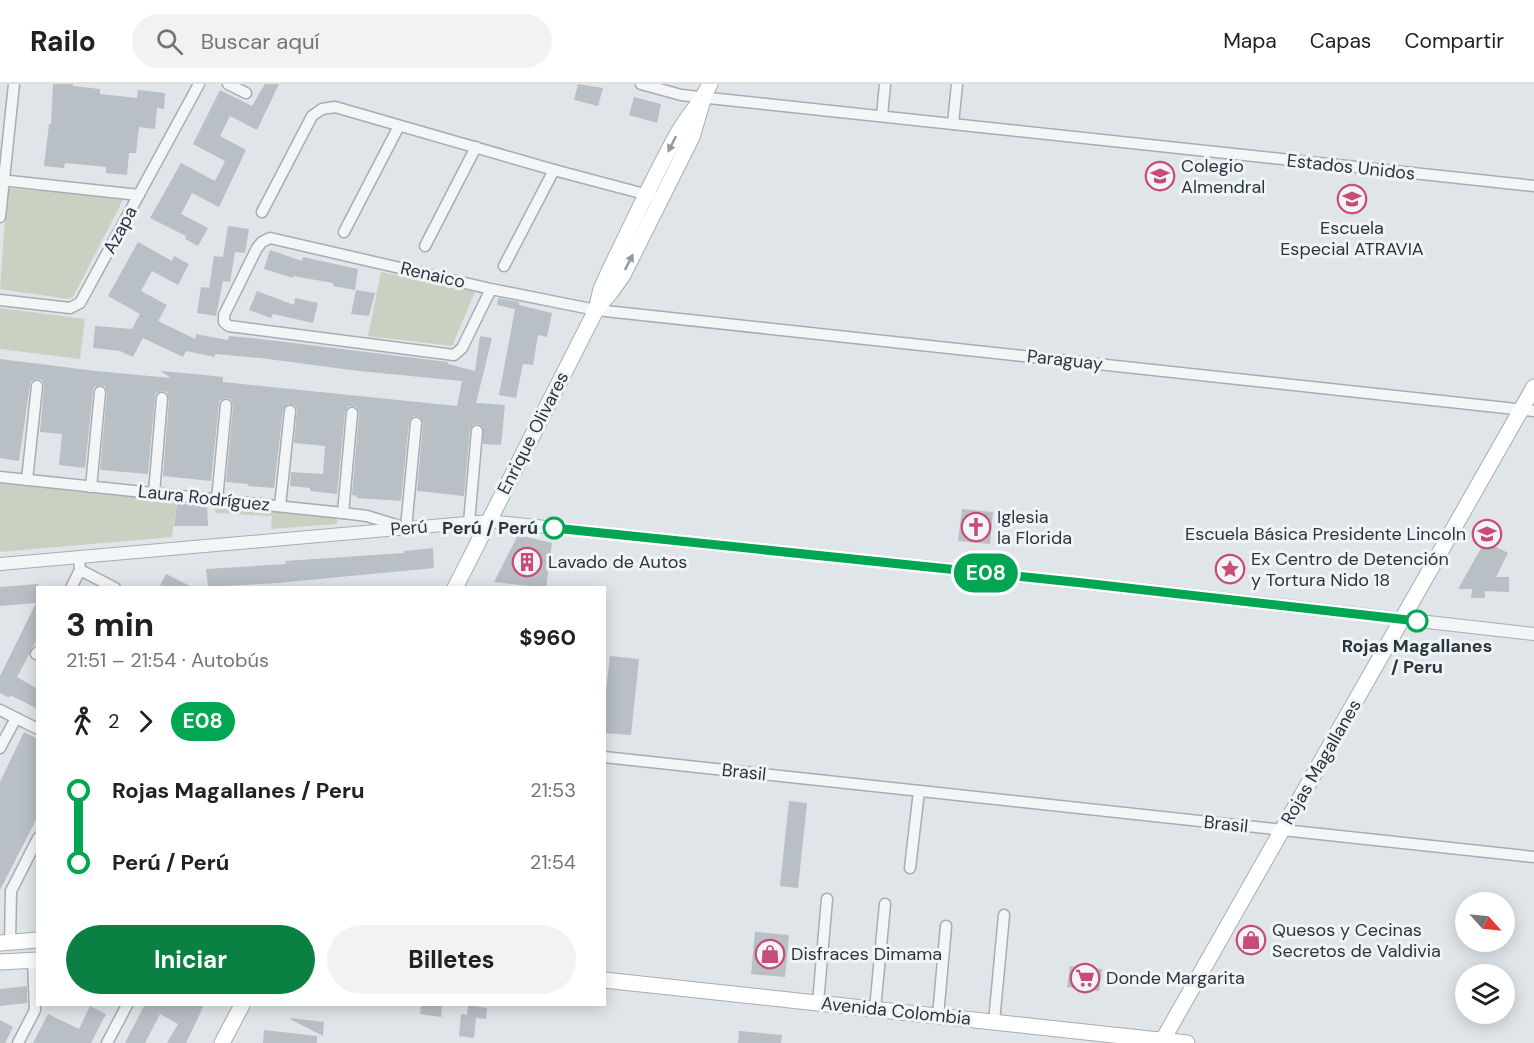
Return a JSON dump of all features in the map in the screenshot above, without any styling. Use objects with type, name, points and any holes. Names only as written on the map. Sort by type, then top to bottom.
[{"type":"main road","name":"Enrique Olivares","points":[[456,586],[596,310],[623,275],[654,197],[692,137],[707,91]]},
{"type":"main road","name":"Rojas Magallanes","points":[[1162,1041],[1402,620],[1528,410],[1534,387]]},
{"type":"main road","points":[[5,942],[36,940]]},
{"type":"main road","points":[[0,962],[35,960]]},
{"type":"main road","name":"Avenida Colombia","points":[[606,980],[1187,1043]]},
{"type":"main road","points":[[222,1043],[241,1006]]},
{"type":"street","points":[[0,217],[2,180],[14,84]]},
{"type":"street","name":"Azapa","points":[[0,300],[70,308],[77,306],[83,299],[199,84]]},
{"type":"street","points":[[228,84],[246,93]]},
{"type":"street","name":"Estados Unidos","points":[[641,84],[681,95],[707,91],[882,117],[1534,186]]},
{"type":"street","points":[[882,117],[885,84]]},
{"type":"street","points":[[953,124],[957,84]]},
{"type":"street","points":[[262,212],[312,116],[322,109],[335,107],[554,171],[654,197]]},
{"type":"street","points":[[344,232],[399,126]]},
{"type":"street","points":[[425,246],[476,147]]},
{"type":"street","points":[[504,266],[554,171]]},
{"type":"street","points":[[2,180],[139,195]]},
{"type":"street","name":"Renaico","points":[[491,289],[462,348],[454,355],[229,326],[224,322],[224,315],[257,248],[270,238],[491,289],[596,310]]},
{"type":"street","name":"Paraguay","points":[[596,310],[1528,410]]},
{"type":"street","points":[[27,480],[37,386]]},
{"type":"street","points":[[91,487],[100,392]]},
{"type":"street","points":[[154,493],[162,398]]},
{"type":"street","points":[[217,500],[226,405]]},
{"type":"street","points":[[280,506],[290,411]]},
{"type":"street","points":[[343,513],[352,413]]},
{"type":"street","points":[[406,528],[416,423]]},
{"type":"street","points":[[469,522],[477,431]]},
{"type":"street","name":"Laura Rodríguez","points":[[0,477],[367,516],[406,528]]},
{"type":"street","name":"Perú","points":[[0,564],[489,521],[1083,583],[1534,634]]},
{"type":"street","points":[[72,586],[80,570],[79,557]]},
{"type":"street","points":[[80,570],[111,586]]},
{"type":"street","points":[[0,710],[36,728]]},
{"type":"street","points":[[0,748],[16,718]]},
{"type":"street","name":"Brasil","points":[[606,757],[1534,857]]},
{"type":"street","points":[[910,868],[919,790]]},
{"type":"street","points":[[5,942],[11,891],[36,842]]},
{"type":"street","points":[[818,1003],[827,899]]},
{"type":"street","points":[[875,1009],[885,904]]},
{"type":"street","points":[[994,1022],[1004,915]]},
{"type":"street","points":[[938,1016],[946,926]]},
{"type":"street","points":[[18,1043],[35,1010],[35,960]]},
{"type":"street","points":[[107,1043],[126,1006]]},
{"type":"green space","points":[[7,188],[124,198],[73,297],[68,299],[0,289]]},
{"type":"green space","points":[[381,272],[475,292],[452,346],[368,336]]},
{"type":"green space","points":[[0,308],[85,319],[80,359],[0,349]]},
{"type":"green space","points":[[0,483],[177,500],[172,537],[0,552]]},
{"type":"green space","points":[[215,503],[335,516],[338,521],[336,524],[271,529],[272,516],[215,513]]},
{"type":"building","points":[[53,84],[73,84],[73,86],[100,89],[100,94],[137,98],[138,90],[165,93],[164,109],[157,108],[155,129],[139,127],[136,153],[129,153],[127,175],[106,173],[106,167],[65,163],[64,168],[44,166],[49,124],[51,124]]},
{"type":"building","points":[[265,84],[279,84],[257,130],[230,116],[220,136],[246,150],[219,207],[192,193],[181,214],[208,228],[198,246],[185,239],[186,236],[150,218],[181,163],[215,181],[225,161],[193,144],[220,90],[252,106]]},
{"type":"building","points":[[578,84],[603,88],[598,106],[574,100]]},
{"type":"building","points":[[634,97],[661,104],[657,123],[629,115]]},
{"type":"building","points":[[228,226],[249,229],[245,253],[235,252],[230,282],[223,281],[216,316],[197,313],[201,287],[209,288],[214,256],[223,257]]},
{"type":"building","points":[[138,242],[172,261],[174,256],[189,264],[178,285],[152,271],[141,291],[167,305],[158,321],[195,339],[196,334],[228,340],[229,336],[252,338],[448,362],[448,364],[475,371],[480,336],[492,338],[476,403],[505,405],[501,445],[483,444],[483,427],[478,424],[473,425],[470,430],[464,496],[417,491],[423,423],[420,417],[413,416],[409,422],[401,501],[356,498],[357,496],[352,495],[359,413],[356,407],[349,406],[345,412],[337,494],[310,491],[310,488],[290,486],[291,472],[323,474],[325,446],[294,443],[297,409],[294,405],[288,404],[283,410],[274,488],[248,486],[248,484],[226,482],[233,406],[231,399],[226,398],[220,400],[219,404],[211,481],[163,476],[169,399],[167,392],[162,391],[156,393],[155,397],[148,474],[102,470],[100,469],[107,393],[105,386],[100,385],[94,387],[93,391],[85,468],[59,465],[62,434],[40,432],[44,386],[42,380],[37,379],[31,381],[30,385],[19,461],[0,458],[0,359],[171,378],[160,371],[195,374],[223,377],[223,382],[457,406],[462,381],[260,358],[215,354],[215,357],[186,351],[183,357],[143,338],[133,357],[120,351],[93,348],[95,326],[132,329],[140,314],[108,296]]},
{"type":"building","points":[[270,250],[302,261],[303,257],[358,269],[355,290],[333,286],[333,283],[293,276],[293,278],[264,269]]},
{"type":"building","points":[[356,290],[375,293],[369,316],[351,314]]},
{"type":"building","points":[[257,291],[294,305],[295,298],[318,303],[313,323],[273,314],[271,318],[249,310]]},
{"type":"building","points":[[498,298],[552,313],[547,337],[538,335],[533,365],[523,364],[516,398],[499,395],[515,309],[497,305]]},
{"type":"building","points":[[177,503],[207,506],[208,526],[174,526]]},
{"type":"building","name":"Iglesia la Florida","points":[[962,509],[993,512],[990,544],[958,541]]},
{"type":"building","name":"Lavado de Autos","points":[[518,535],[552,543],[546,586],[494,582]]},
{"type":"building","points":[[1485,541],[1508,553],[1496,577],[1509,577],[1509,592],[1485,591],[1485,598],[1471,598],[1472,589],[1458,589]]},
{"type":"building","points":[[433,548],[434,568],[277,583],[208,586],[206,569],[286,564],[285,561],[404,553],[404,551]]},
{"type":"building","points":[[166,574],[190,586],[160,586]]},
{"type":"building","points":[[38,584],[36,603],[0,606],[0,587]]},
{"type":"building","points":[[36,603],[36,642],[17,677],[36,688],[36,708],[10,695],[9,698],[0,693],[0,676]]},
{"type":"building","points":[[610,656],[639,659],[631,735],[606,733],[606,691]]},
{"type":"building","points":[[24,732],[36,738],[36,820],[0,890],[0,782]]},
{"type":"building","points":[[789,801],[807,803],[798,888],[780,886]]},
{"type":"building","name":"Disfraces Dimama","points":[[755,932],[789,935],[785,977],[751,974]]},
{"type":"building","name":"Donde Margarita","points":[[1070,966],[1102,969],[1099,991],[1067,987]]},
{"type":"building","points":[[27,986],[27,1003],[0,1006],[0,989]]},
{"type":"building","points":[[90,1006],[106,1014],[91,1043],[33,1043],[48,1014],[79,1029]]},
{"type":"building","points":[[144,1006],[204,1006],[186,1043],[167,1043],[178,1024],[160,1014],[145,1043],[125,1043]]},
{"type":"building","points":[[421,1006],[442,1006],[441,1017],[420,1014]]},
{"type":"building","points":[[468,1006],[487,1008],[486,1019],[476,1018],[474,1038],[459,1036],[461,1014],[467,1015]]},
{"type":"building","points":[[290,1019],[324,1022],[323,1036]]},
{"type":"building","points":[[0,1020],[13,1027],[5,1043],[0,1043]]},
{"type":"building","points":[[264,1030],[317,1036],[317,1043],[263,1043]]},
{"type":"building","points":[[739,1031],[782,1035],[781,1043],[738,1043]]},
{"type":"bus line","name":"E08","points":[[554,528],[1083,583],[1417,621]]},
{"type":"place","name":"Colegio Almendral","points":[[1160,176]]},
{"type":"place","name":"Escuela Especial ATRAVIA","points":[[1352,199]]},
{"type":"place","name":"Iglesia la Florida","points":[[976,527]]},
{"type":"place","name":"Perú / Perú","points":[[554,528]]},
{"type":"place","name":"Escuela Básica Presidente Lincoln","points":[[1487,534]]},
{"type":"place","name":"Lavado de Autos","points":[[527,562]]},
{"type":"place","name":"Ex Centro de Detención y Tortura Nido 18","points":[[1230,569]]},
{"type":"place","name":"Rojas Magallanes / Peru","points":[[1417,621]]},
{"type":"place","name":"Quesos y Cecinas Secretos de Valdivia","points":[[1251,940]]},
{"type":"place","name":"Disfraces Dimama","points":[[770,954]]},
{"type":"place","name":"Donde Margarita","points":[[1085,978]]}]
